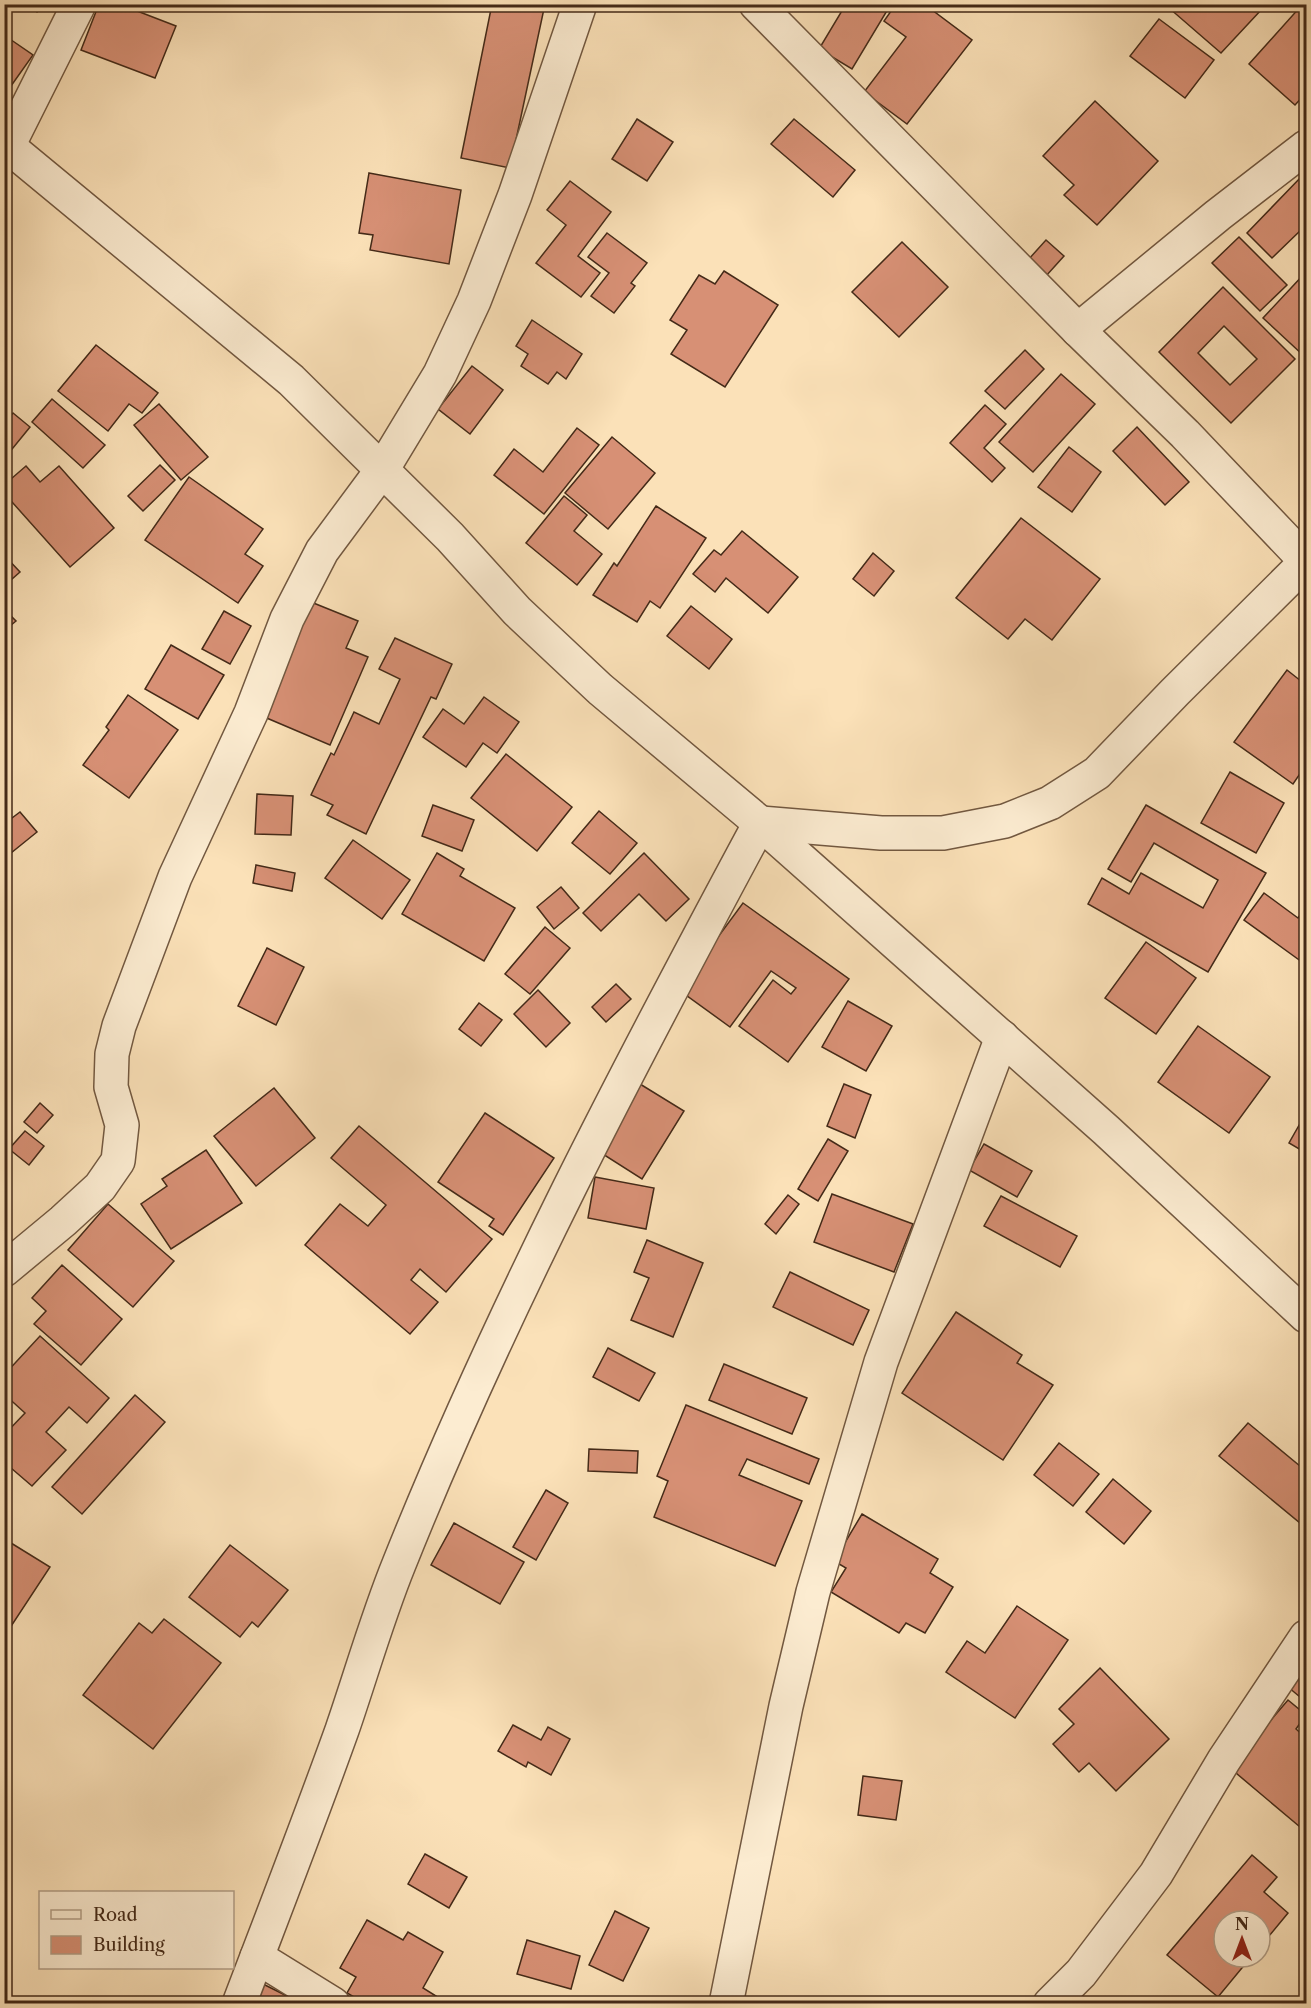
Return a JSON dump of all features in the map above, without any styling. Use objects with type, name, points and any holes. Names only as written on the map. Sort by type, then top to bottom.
[{"type":"street","points":[[79,4],[7,144],[291,380],[450,537],[517,611],[600,689],[760,823],[1002,1037],[1106,1130],[1306,1316]]},
{"type":"street","points":[[4,1270],[100,1187],[118,1161],[122,1125],[111,1087],[112,1054],[119,1026],[175,877],[251,713],[292,609],[322,551],[382,470],[440,374],[474,301],[515,195],[580,4]]},
{"type":"street","points":[[756,4],[1078,330],[1185,434],[1306,561],[1097,773],[1050,802],[1005,821],[943,833],[881,833],[760,823]]},
{"type":"street","points":[[1078,330],[1306,147]]},
{"type":"street","points":[[239,2004],[335,1749],[397,1567],[465,1407],[538,1251],[626,1076],[760,823]]},
{"type":"street","points":[[726,2004],[786,1706],[813,1592],[881,1362],[1002,1037]]},
{"type":"street","points":[[1050,2004],[1081,1973],[1156,1874],[1224,1760],[1306,1637]]},
{"type":"street","points":[[257,1957],[333,2004]]},
{"type":"building","points":[[27,4],[42,4],[37,12]]},
{"type":"building","points":[[99,4],[119,4],[176,26],[155,78],[81,50]]},
{"type":"building","points":[[492,4],[545,4],[510,168],[461,158]]},
{"type":"building","points":[[846,4],[891,4],[852,69],[819,49]]},
{"type":"building","points":[[896,4],[924,4],[972,40],[907,124],[864,92],[906,37],[884,21]]},
{"type":"building","points":[[1172,4],[1257,4],[1262,9],[1221,53],[1169,8]]},
{"type":"building","points":[[1301,6],[1306,11],[1306,93],[1295,105],[1249,64]]},
{"type":"building","points":[[1159,19],[1214,60],[1185,98],[1130,56]]},
{"type":"building","points":[[4,35],[33,55],[11,86],[4,82]]},
{"type":"building","points":[[1095,101],[1158,161],[1097,225],[1064,195],[1074,185],[1043,156]]},
{"type":"building","points":[[637,119],[673,142],[647,181],[612,159]]},
{"type":"building","points":[[794,119],[855,170],[833,197],[771,144]]},
{"type":"building","points":[[369,173],[461,190],[449,264],[370,250],[373,235],[359,233]]},
{"type":"building","points":[[1302,176],[1306,180],[1306,231],[1303,228],[1272,258],[1247,233]]},
{"type":"building","points":[[570,181],[611,212],[578,256],[600,273],[581,297],[536,263],[566,225],[547,210]]},
{"type":"building","points":[[607,233],[647,263],[631,283],[635,286],[614,313],[591,296],[609,273],[588,257]]},
{"type":"building","points":[[1239,237],[1287,285],[1260,311],[1212,263]]},
{"type":"building","points":[[1046,240],[1064,256],[1046,276],[1028,260]]},
{"type":"building","points":[[902,242],[948,287],[899,337],[852,292]]},
{"type":"building","points":[[724,271],[778,305],[725,387],[671,354],[687,330],[670,320],[699,275],[715,284]]},
{"type":"building","points":[[1306,272],[1306,354],[1304,356],[1263,318]]},
{"type":"building","points":[[1223,287],[1295,359],[1231,423],[1159,352]],"holes":[[[1224,326],[1257,359],[1230,385],[1198,353]]]},
{"type":"building","points":[[532,320],[582,354],[566,379],[557,372],[548,384],[521,366],[528,354],[516,346]]},
{"type":"building","points":[[96,345],[158,393],[142,413],[129,404],[108,431],[58,391]]},
{"type":"building","points":[[1025,350],[1044,369],[1005,409],[985,391]]},
{"type":"building","points":[[472,366],[503,390],[470,434],[438,409]]},
{"type":"building","points":[[1061,374],[1095,404],[1033,472],[999,442]]},
{"type":"building","points":[[52,399],[105,445],[83,468],[32,422]]},
{"type":"building","points":[[159,404],[208,457],[181,480],[134,425]]},
{"type":"building","points":[[985,405],[1006,424],[984,448],[1005,468],[992,482],[950,443]]},
{"type":"building","points":[[13,413],[30,427],[4,459],[4,423]]},
{"type":"building","points":[[1137,427],[1189,482],[1165,505],[1113,451]]},
{"type":"building","points":[[577,428],[599,445],[544,514],[494,475],[514,449],[543,472]]},
{"type":"building","points":[[612,437],[655,473],[608,529],[565,493]]},
{"type":"building","points":[[1069,447],[1101,472],[1072,512],[1038,487]]},
{"type":"building","points":[[160,465],[175,480],[143,511],[128,496]]},
{"type":"building","points":[[26,466],[40,482],[59,466],[114,528],[70,567],[4,493],[4,485]]},
{"type":"building","points":[[189,477],[263,529],[245,554],[263,566],[238,603],[145,540]]},
{"type":"building","points":[[564,496],[587,515],[574,531],[602,554],[577,585],[526,543]]},
{"type":"building","points":[[656,506],[706,538],[660,608],[650,601],[637,622],[593,595],[614,563],[617,566]]},
{"type":"building","points":[[1021,518],[1100,579],[1052,640],[1025,619],[1008,639],[956,598]]},
{"type":"building","points":[[742,531],[798,577],[768,613],[726,578],[715,592],[693,574],[714,550],[721,555]]},
{"type":"building","points":[[873,553],[894,571],[874,596],[853,579]]},
{"type":"building","points":[[4,555],[20,572],[4,586]]},
{"type":"building","points":[[311,602],[358,621],[346,648],[368,657],[330,745],[262,716]]},
{"type":"building","points":[[691,606],[732,639],[709,669],[667,636]]},
{"type":"building","points":[[4,609],[16,621],[4,631]]},
{"type":"building","points":[[224,611],[251,626],[230,664],[202,649]]},
{"type":"building","points":[[395,638],[452,664],[436,699],[431,697],[366,834],[327,815],[333,805],[311,795],[331,753],[334,755],[354,712],[379,724],[400,679],[379,669]]},
{"type":"building","points":[[171,645],[224,675],[198,719],[145,689]]},
{"type":"building","points":[[1287,670],[1306,685],[1306,765],[1293,784],[1234,742]]},
{"type":"building","points":[[128,695],[178,730],[129,798],[83,765],[109,730],[106,727]]},
{"type":"building","points":[[484,697],[519,722],[497,753],[483,743],[466,767],[423,737],[443,709],[464,724]]},
{"type":"building","points":[[506,754],[572,807],[537,851],[471,798]]},
{"type":"building","points":[[1230,772],[1284,803],[1256,853],[1201,823]]},
{"type":"building","points":[[257,794],[293,796],[291,835],[255,834]]},
{"type":"building","points":[[433,805],[474,820],[462,851],[422,836]]},
{"type":"building","points":[[1146,805],[1266,873],[1208,972],[1088,904],[1102,878],[1129,894],[1141,873],[1203,908],[1218,880],[1154,843],[1131,882],[1108,869]]},
{"type":"building","points":[[599,811],[637,843],[610,874],[572,843]]},
{"type":"building","points":[[20,812],[37,832],[11,853],[4,845],[4,824]]},
{"type":"building","points":[[353,840],[410,880],[382,919],[325,878]]},
{"type":"building","points":[[437,853],[464,869],[460,876],[515,908],[484,961],[402,914]]},
{"type":"building","points":[[644,853],[689,899],[666,921],[639,894],[601,931],[583,913]]},
{"type":"building","points":[[256,865],[295,873],[292,891],[253,883]]},
{"type":"building","points":[[561,887],[579,908],[554,929],[537,907]]},
{"type":"building","points":[[1264,893],[1298,918],[1306,906],[1306,956],[1302,962],[1244,920]]},
{"type":"building","points":[[743,903],[849,979],[788,1062],[739,1026],[773,980],[791,994],[796,988],[771,971],[730,1027],[679,990]]},
{"type":"building","points":[[545,927],[570,948],[530,994],[505,974]]},
{"type":"building","points":[[1146,942],[1196,978],[1156,1034],[1105,998]]},
{"type":"building","points":[[267,948],[304,967],[276,1025],[238,1006]]},
{"type":"building","points":[[616,984],[631,999],[606,1022],[592,1007]]},
{"type":"building","points":[[538,990],[570,1023],[546,1047],[514,1014]]},
{"type":"building","points":[[848,1001],[892,1026],[866,1071],[822,1047]]},
{"type":"building","points":[[479,1003],[502,1020],[481,1046],[459,1029]]},
{"type":"building","points":[[1198,1026],[1270,1077],[1229,1133],[1158,1082]]},
{"type":"building","points":[[640,1084],[684,1111],[642,1179],[598,1151]]},
{"type":"building","points":[[844,1084],[871,1095],[855,1138],[827,1126]]},
{"type":"building","points":[[274,1088],[315,1138],[256,1186],[214,1136]]},
{"type":"building","points":[[40,1103],[53,1115],[37,1133],[24,1122]]},
{"type":"building","points":[[485,1113],[554,1158],[503,1235],[489,1226],[494,1219],[438,1182]]},
{"type":"building","points":[[1306,1113],[1306,1153],[1289,1143]]},
{"type":"building","points":[[359,1126],[492,1239],[446,1292],[420,1269],[411,1280],[438,1302],[410,1334],[305,1245],[340,1204],[368,1226],[386,1205],[331,1158]]},
{"type":"building","points":[[25,1131],[44,1146],[29,1165],[9,1149]]},
{"type":"building","points":[[828,1139],[848,1151],[818,1201],[798,1189]]},
{"type":"building","points":[[984,1144],[1032,1171],[1017,1197],[969,1170]]},
{"type":"building","points":[[206,1150],[242,1203],[171,1249],[141,1204],[167,1186],[162,1179]]},
{"type":"building","points":[[595,1177],[654,1188],[646,1229],[588,1218]]},
{"type":"building","points":[[832,1194],[913,1224],[894,1272],[814,1242]]},
{"type":"building","points":[[788,1195],[799,1204],[776,1234],[765,1224]]},
{"type":"building","points":[[1001,1196],[1077,1236],[1060,1267],[984,1226]]},
{"type":"building","points":[[108,1204],[174,1261],[133,1307],[68,1250]]},
{"type":"building","points":[[647,1240],[703,1263],[673,1337],[631,1320],[649,1278],[634,1272]]},
{"type":"building","points":[[62,1265],[122,1319],[81,1365],[34,1324],[46,1311],[32,1298]]},
{"type":"building","points":[[790,1272],[869,1310],[853,1345],[773,1307]]},
{"type":"building","points":[[956,1312],[1022,1355],[1017,1363],[1053,1385],[1003,1460],[902,1393]]},
{"type":"building","points":[[40,1336],[109,1398],[87,1423],[69,1407],[46,1432],[66,1450],[32,1486],[4,1462],[4,1435],[25,1413],[4,1394],[4,1375]]},
{"type":"building","points":[[608,1348],[655,1373],[639,1401],[593,1377]]},
{"type":"building","points":[[724,1364],[807,1398],[792,1434],[709,1400]]},
{"type":"building","points":[[135,1395],[165,1422],[82,1514],[52,1487]]},
{"type":"building","points":[[686,1405],[819,1459],[809,1484],[747,1459],[739,1475],[802,1501],[775,1566],[654,1517],[668,1481],[657,1476]]},
{"type":"building","points":[[1248,1423],[1306,1471],[1306,1528],[1219,1456]]},
{"type":"building","points":[[1059,1443],[1099,1474],[1073,1506],[1034,1475]]},
{"type":"building","points":[[589,1449],[638,1451],[637,1473],[588,1471]]},
{"type":"building","points":[[1113,1479],[1151,1511],[1124,1544],[1086,1512]]},
{"type":"building","points":[[546,1490],[568,1503],[536,1560],[513,1547]]},
{"type":"building","points":[[862,1514],[938,1559],[930,1573],[953,1587],[925,1633],[906,1623],[899,1633],[831,1592],[846,1568],[834,1561]]},
{"type":"building","points":[[454,1523],[524,1562],[500,1604],[431,1565]]},
{"type":"building","points":[[11,1543],[50,1567],[4,1637],[4,1554]]},
{"type":"building","points":[[230,1545],[288,1590],[258,1627],[252,1622],[240,1637],[189,1597]]},
{"type":"building","points":[[1017,1606],[1068,1640],[1015,1718],[946,1672],[967,1641],[985,1653]]},
{"type":"building","points":[[164,1619],[221,1663],[153,1749],[83,1695],[139,1623],[152,1633]]},
{"type":"building","points":[[1306,1665],[1306,1702],[1288,1687]]},
{"type":"building","points":[[1100,1668],[1169,1739],[1116,1791],[1089,1763],[1079,1772],[1053,1744],[1074,1724],[1059,1709]]},
{"type":"building","points":[[1288,1700],[1306,1715],[1296,1729],[1306,1738],[1306,1832],[1230,1768]]},
{"type":"building","points":[[513,1725],[541,1740],[548,1727],[570,1739],[551,1775],[528,1762],[526,1767],[498,1751]]},
{"type":"building","points":[[863,1776],[902,1781],[896,1820],[858,1815]]},
{"type":"building","points":[[425,1854],[467,1877],[449,1908],[408,1884]]},
{"type":"building","points":[[1252,1855],[1277,1877],[1264,1892],[1288,1913],[1272,1932],[1272,1909],[1212,1909],[1212,1969],[1241,1969],[1218,1997],[1167,1955]]},
{"type":"building","points":[[615,1911],[649,1928],[623,1981],[589,1965]]},
{"type":"building","points":[[367,1920],[403,1940],[408,1932],[443,1952],[423,1988],[436,1996],[431,2004],[366,2004],[347,1993],[356,1977],[340,1968]]},
{"type":"building","points":[[527,1940],[580,1956],[571,1989],[517,1974]]},
{"type":"building","points":[[263,1984],[303,2004],[258,2004],[254,2001]]}]
